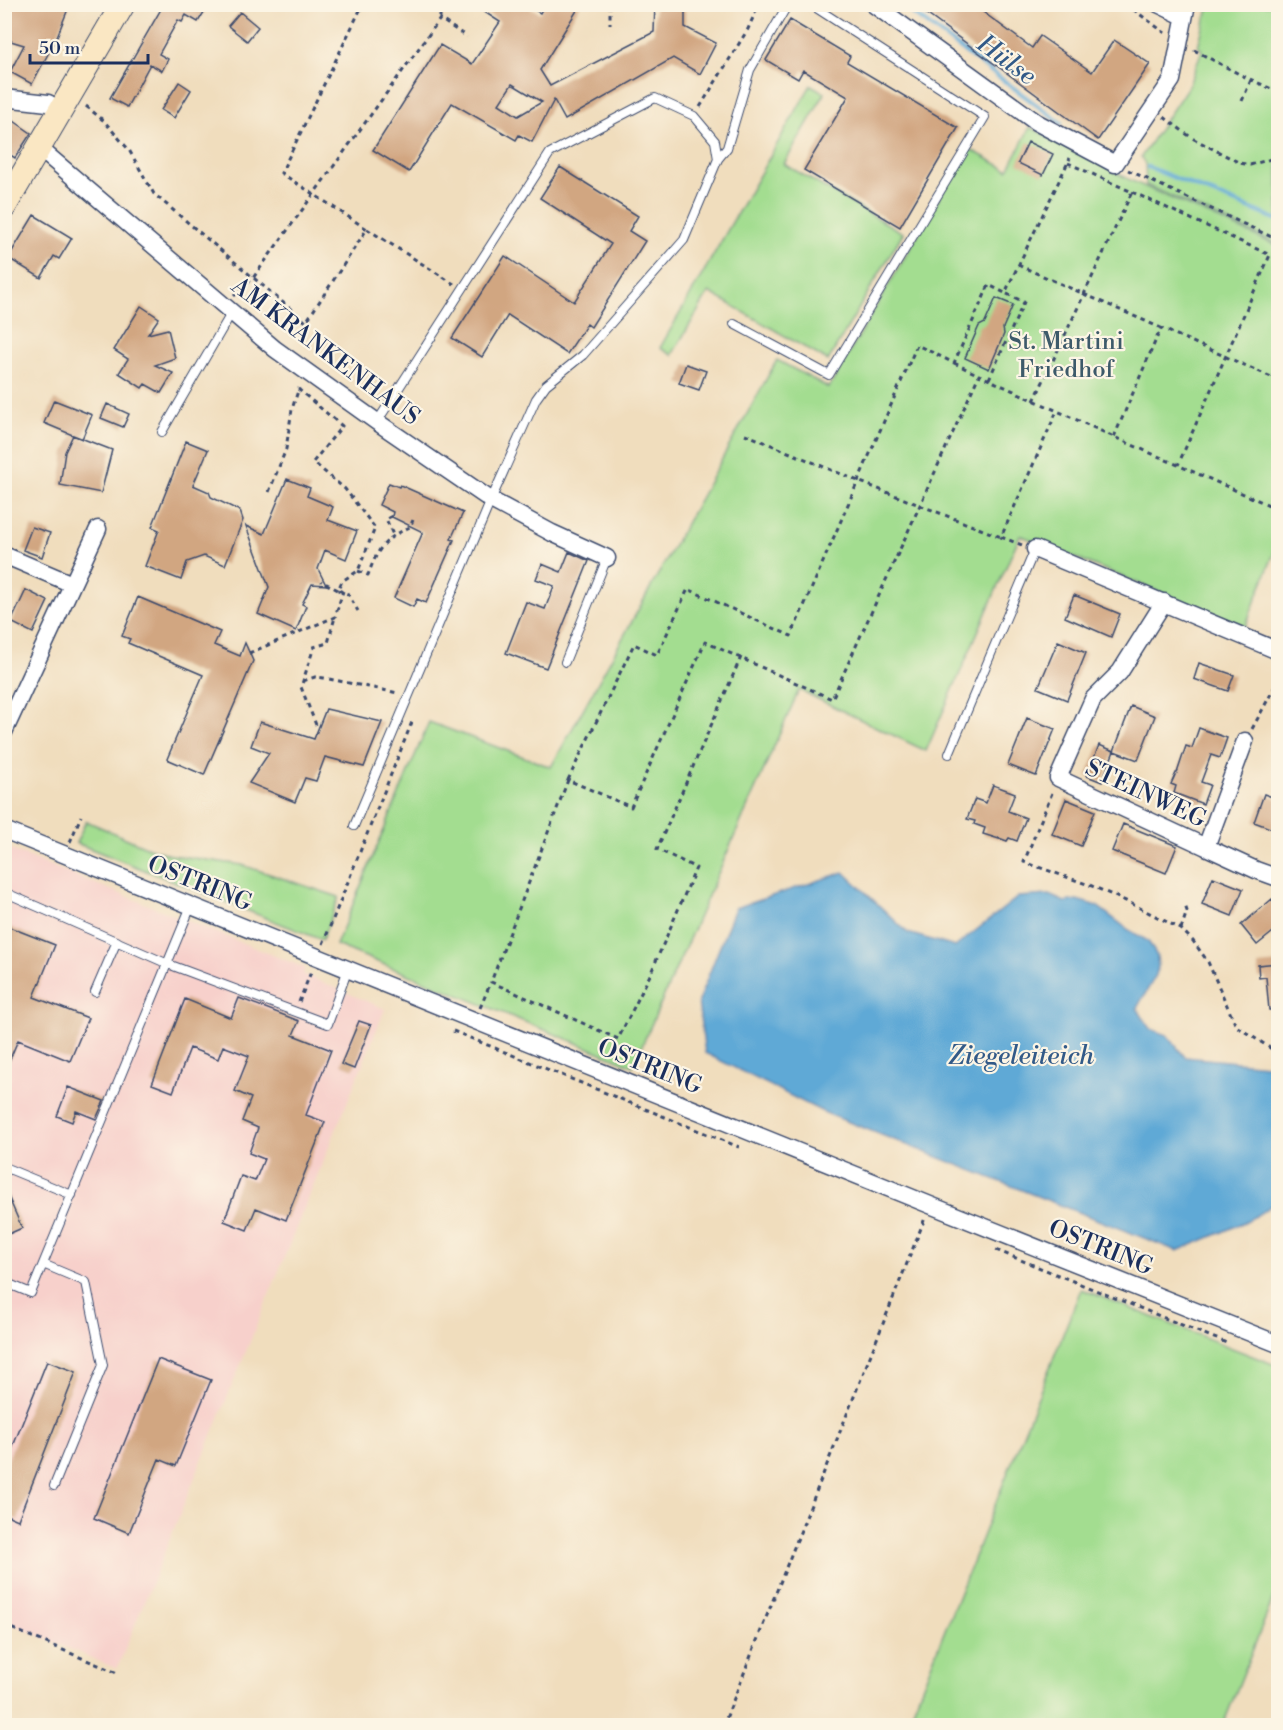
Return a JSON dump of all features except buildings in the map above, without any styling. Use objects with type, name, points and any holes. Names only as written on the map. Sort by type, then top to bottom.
[{"type":"main road","points":[[4,207],[123,4]]},
{"type":"street","points":[[873,4],[1036,122],[1115,164],[1172,81],[1185,10],[1158,4]]},
{"type":"street","points":[[4,98],[48,103],[66,102]]},
{"type":"street","name":"AM KRANKENHAUS","points":[[39,148],[190,281],[228,308],[275,349],[309,374],[490,500],[552,533],[607,558]]},
{"type":"street","points":[[5,730],[98,529]]},
{"type":"street","points":[[1035,549],[1278,651]]},
{"type":"street","points":[[4,555],[72,584]]},
{"type":"street","name":"STEINWEG","points":[[1164,602],[1120,672],[1093,699],[1058,778],[1256,870],[1278,878]]},
{"type":"street","points":[[1206,847],[1245,741]]},
{"type":"street","name":"OSTRING","points":[[4,830],[1278,1344]]},
{"type":"lane","points":[[354,826],[490,500],[536,399],[546,385],[583,355],[684,240],[718,159],[727,148],[750,70],[788,4]]},
{"type":"lane","points":[[734,324],[829,375],[985,117],[810,4]]},
{"type":"lane","points":[[377,422],[550,153],[655,98],[694,116],[715,141],[718,159]]},
{"type":"lane","points":[[162,432],[228,308]]},
{"type":"lane","points":[[950,754],[1035,549]]},
{"type":"lane","points":[[565,662],[607,558]]},
{"type":"lane","points":[[4,892],[168,964],[328,1024],[348,969]]},
{"type":"lane","points":[[4,1282],[31,1293],[191,906]]},
{"type":"lane","points":[[95,992],[117,941]]},
{"type":"lane","points":[[4,1167],[72,1195]]},
{"type":"lane","points":[[43,1264],[86,1282],[103,1365],[54,1486]]},
{"type":"path","points":[[363,4],[281,173],[462,289]]},
{"type":"path","points":[[228,308],[315,195],[440,19],[440,4]]},
{"type":"path","points":[[610,4],[610,24]]},
{"type":"path","points":[[694,116],[748,29],[759,4]]},
{"type":"path","points":[[1126,4],[1178,41],[1278,92]]},
{"type":"path","points":[[440,19],[467,37]]},
{"type":"path","points":[[1242,101],[1251,80]]},
{"type":"path","points":[[66,102],[104,121],[129,150],[154,195],[306,322],[367,229]]},
{"type":"path","points":[[1163,116],[1192,138],[1240,163],[1250,165],[1278,157]]},
{"type":"path","points":[[1005,293],[1077,144]]},
{"type":"path","points":[[1068,163],[1270,255],[1178,465]]},
{"type":"path","points":[[1115,164],[1278,240]]},
{"type":"path","points":[[1034,401],[1132,192]]},
{"type":"path","points":[[1018,265],[1278,380]]},
{"type":"path","points":[[954,363],[989,285],[1024,302],[989,379]]},
{"type":"path","points":[[1114,437],[1161,328]]},
{"type":"path","points":[[475,1021],[568,780],[634,644],[657,655],[688,589],[791,636],[917,345],[1034,401],[1278,509]]},
{"type":"path","points":[[269,492],[286,449],[291,409],[298,389],[309,374]]},
{"type":"path","points":[[568,780],[631,807],[705,642],[832,699],[979,375]]},
{"type":"path","points":[[298,389],[342,426],[314,462],[345,489],[375,528],[358,571],[342,581],[338,590]]},
{"type":"path","points":[[1001,537],[1057,411]]},
{"type":"path","points":[[746,434],[858,481],[1035,549]]},
{"type":"path","points":[[392,516],[386,519],[393,535]]},
{"type":"path","points":[[358,571],[368,574],[377,552],[393,535],[410,527],[413,520]]},
{"type":"path","points":[[321,582],[348,594],[358,610]]},
{"type":"path","points":[[316,725],[301,687],[314,647],[328,643],[343,591]]},
{"type":"path","points":[[249,653],[335,617]]},
{"type":"path","points":[[490,982],[618,1039],[650,975],[696,868],[657,849],[741,657]]},
{"type":"path","points":[[303,681],[315,677],[324,678],[409,695]]},
{"type":"path","points":[[1245,741],[1278,681]]},
{"type":"path","points":[[296,1012],[414,717]]},
{"type":"path","points":[[1058,778],[1024,862],[1102,890],[1181,929],[1208,962],[1236,1026],[1278,1053]]},
{"type":"path","points":[[65,855],[81,816]]},
{"type":"path","points":[[1181,929],[1187,910],[1185,905]]},
{"type":"path","points":[[723,1725],[930,1205]]},
{"type":"path","points":[[4,1625],[117,1673]]},
{"type":"shaded area","points":[[4,847],[305,968],[303,974],[385,1009],[117,1669],[5,1621]]},
{"type":"green space","points":[[1209,5],[1270,5],[1278,8],[1278,244],[1146,185],[1145,164],[1141,157],[1189,85],[1202,50],[1198,46]]},
{"type":"green space","points":[[811,85],[825,93],[784,164],[903,233],[828,361],[709,292],[672,355],[660,348]]},
{"type":"green space","name":"St. Martini Friedhof","points":[[1030,127],[1130,180],[1278,246],[1278,543],[1245,627],[1020,535],[926,751],[799,690],[633,1066],[336,945],[429,722],[551,767],[777,360],[829,388],[968,148],[1008,170]]},
{"type":"green space","points":[[86,821],[151,849],[172,855],[242,865],[339,897],[322,940],[76,843]]},
{"type":"green space","points":[[1081,1289],[1278,1366],[1278,1586],[1223,1725],[907,1725]]},
{"type":"water","name":"Ziegeleiteich","points":[[844,872],[908,933],[955,947],[1018,897],[1049,895],[1065,902],[1077,900],[1097,906],[1148,941],[1157,956],[1158,967],[1156,975],[1137,1008],[1150,1029],[1167,1035],[1185,1057],[1267,1065],[1278,1072],[1278,1099],[1275,1104],[1278,1116],[1278,1199],[1245,1222],[1177,1251],[823,1112],[705,1053],[698,1002],[735,908]]},
{"type":"waterway","name":"Hülse","points":[[900,4],[1061,123]]},
{"type":"waterway","name":"Hülse","points":[[1148,167],[1278,220]]}]
